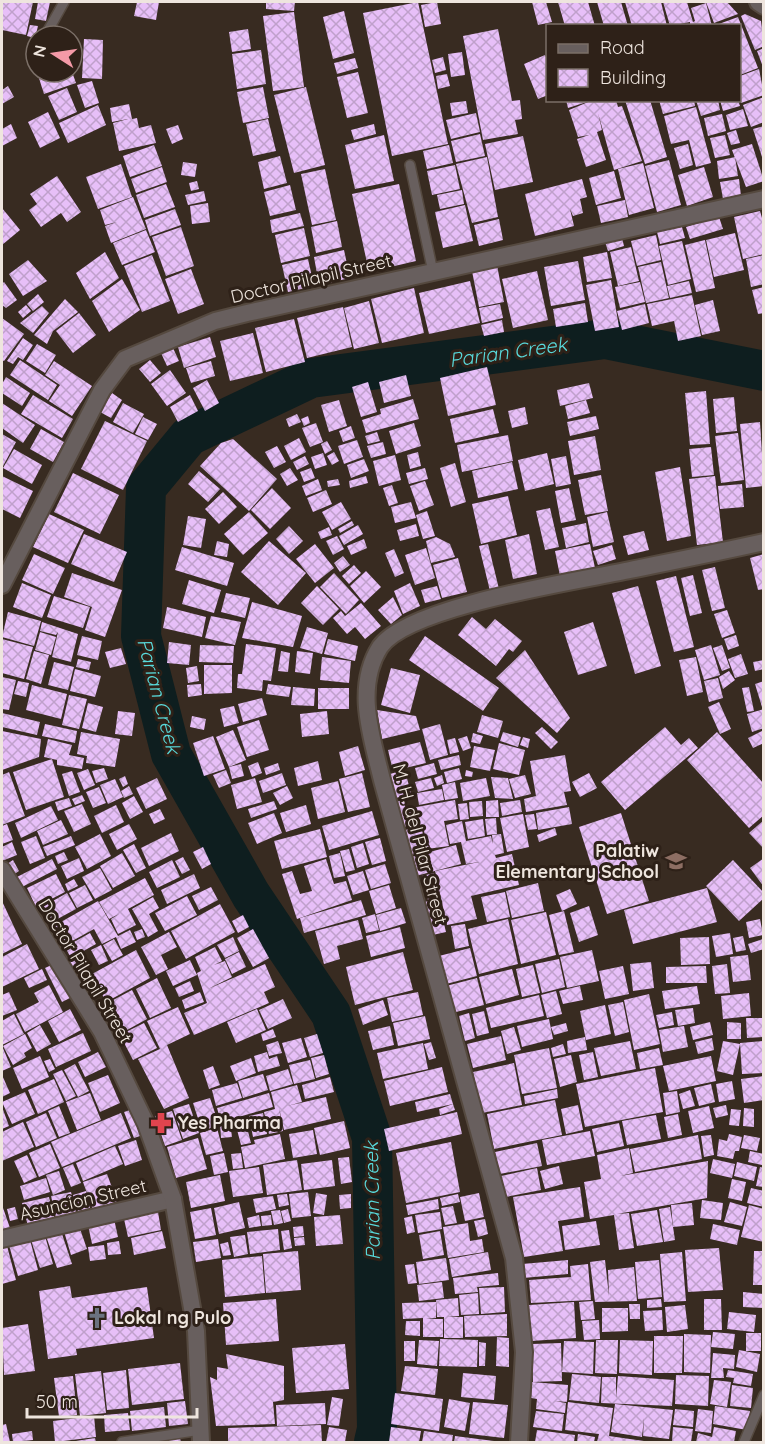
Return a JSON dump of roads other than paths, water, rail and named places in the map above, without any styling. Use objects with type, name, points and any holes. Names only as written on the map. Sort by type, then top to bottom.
[{"type":"street","points":[[758,2],[764,6]]},
{"type":"street","name":"Doctor Pilapil Street","points":[[2,585],[102,390],[125,359],[215,321],[764,199]]},
{"type":"street","name":"M. H. del Pilar Street","points":[[519,1443],[524,1352],[514,1257],[382,780],[368,716],[366,691],[381,646],[391,636],[428,617],[543,587],[764,542]]},
{"type":"street","name":"Doctor Pilapil Street","points":[[2,870],[102,1032],[146,1124],[173,1199],[196,1331],[201,1436]]},
{"type":"street","name":"Asuncion Street","points":[[2,1239],[173,1199]]},
{"type":"lane","points":[[52,24],[64,2]]},
{"type":"lane","points":[[410,165],[434,272]]},
{"type":"lane","points":[[744,1443],[764,1395]]},
{"type":"lane","points":[[122,1443],[201,1436]]},
{"type":"waterway","name":"Parian Creek","points":[[374,1442],[377,1429],[372,1138],[331,1014],[251,895],[171,754],[141,636],[146,488],[189,436],[311,378],[605,339],[764,371]]},
{"type":"place","name":"Palatiw Elementary School","points":[[676,861]]},
{"type":"place","name":"Yes Pharma","points":[[161,1123]]},
{"type":"place","name":"Lokal ng Pulo","points":[[97,1318]]}]
